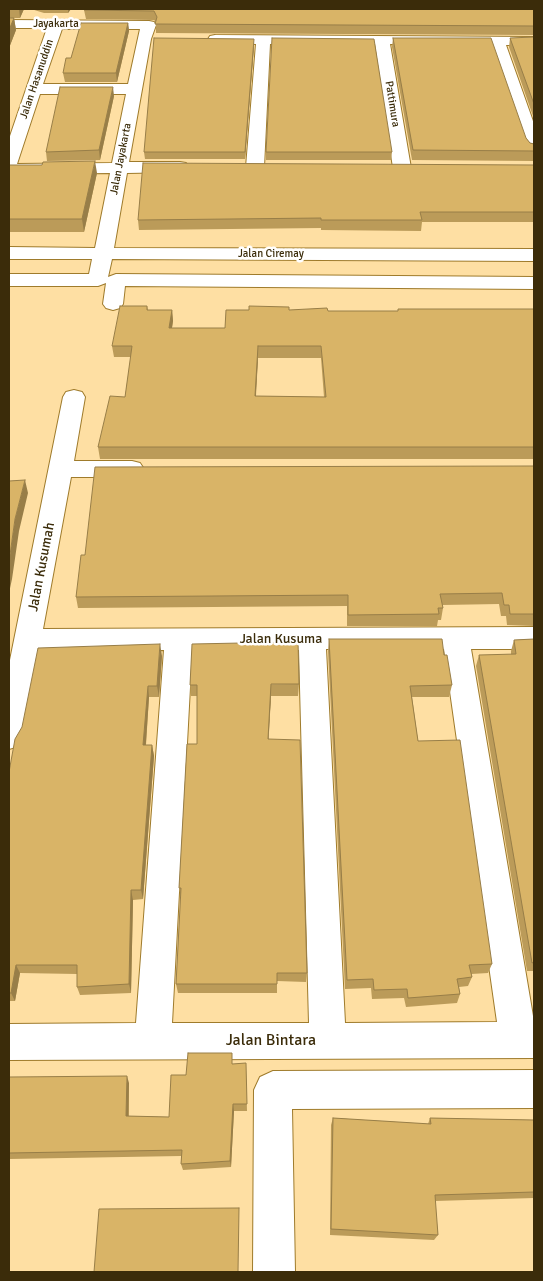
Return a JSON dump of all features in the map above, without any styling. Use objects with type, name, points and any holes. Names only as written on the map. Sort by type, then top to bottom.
[{"type":"street","name":"Jayakarta","points":[[9,24],[149,25],[144,39]]},
{"type":"street","name":"Jalan Hasanuddin","points":[[9,163],[56,24]]},
{"type":"street","points":[[144,39],[164,39]]},
{"type":"street","name":"Jalan Jayakarta","points":[[9,280],[98,280],[144,39]]},
{"type":"street","points":[[203,39],[534,41]]},
{"type":"street","points":[[255,167],[263,40]]},
{"type":"street","name":"Pattimura","points":[[382,40],[402,168]]},
{"type":"street","points":[[497,41],[534,147]]},
{"type":"street","points":[[33,89],[134,89]]},
{"type":"street","points":[[9,169],[119,166],[197,167]]},
{"type":"street","points":[[235,167],[274,167]]},
{"type":"street","points":[[382,168],[421,168]]},
{"type":"street","name":"Jalan Ciremay","points":[[9,253],[534,255]]},
{"type":"street","name":"Jalan Ciremay","points":[[113,304],[116,280],[534,282]]},
{"type":"street","name":"Jalan Kusumah","points":[[9,737],[74,397]]},
{"type":"street","points":[[61,469],[150,468]]},
{"type":"street","name":"Jalan Kusuma","points":[[28,640],[534,638]]},
{"type":"street","points":[[154,1042],[179,639]]},
{"type":"street","points":[[312,639],[328,1041]]},
{"type":"street","points":[[456,639],[526,1040]]},
{"type":"street","name":"Jalan Bintara","points":[[9,1042],[526,1040]]},
{"type":"street","points":[[274,1272],[273,1090],[534,1089]]},
{"type":"building","points":[[85,9],[534,9],[534,26],[155,24],[157,17],[154,11]]},
{"type":"building","points":[[9,18],[14,18],[9,30]]},
{"type":"building","points":[[81,23],[128,23],[116,73],[63,73],[66,58],[71,58]]},
{"type":"building","points":[[534,37],[534,104],[510,38]]},
{"type":"building","points":[[154,38],[254,39],[245,152],[144,152]]},
{"type":"building","points":[[272,38],[374,39],[392,152],[266,152]]},
{"type":"building","points":[[393,38],[491,38],[526,138],[530,143],[534,144],[534,151],[413,150]]},
{"type":"building","points":[[60,87],[113,87],[99,150],[46,152]]},
{"type":"building","points":[[95,161],[82,219],[9,219],[9,165],[42,165],[43,162]]},
{"type":"building","points":[[143,163],[534,165],[534,212],[420,212],[422,220],[321,220],[321,218],[138,220]]},
{"type":"building","points":[[120,306],[147,306],[147,310],[172,310],[169,328],[225,328],[226,310],[249,310],[249,306],[289,307],[289,310],[327,308],[328,311],[534,309],[534,447],[98,447],[110,396],[125,397],[132,346],[112,346]],"holes":[[[258,346],[321,346],[326,397],[255,396]]]},
{"type":"building","points":[[534,466],[534,614],[510,614],[509,605],[504,605],[502,593],[440,594],[443,608],[438,608],[439,614],[348,615],[348,595],[76,597],[81,555],[85,555],[95,467]]},
{"type":"building","points":[[25,480],[15,519],[9,562],[9,481]]},
{"type":"building","points":[[329,639],[442,639],[452,685],[410,686],[418,741],[460,740],[492,964],[469,965],[472,977],[457,979],[460,994],[408,998],[407,989],[374,990],[373,979],[347,980]]},
{"type":"building","points":[[534,639],[534,962],[532,963],[479,655],[516,654],[514,640]]},
{"type":"building","points":[[291,640],[298,640],[299,684],[271,684],[268,739],[300,740],[307,973],[277,973],[277,984],[176,984],[187,744],[197,744],[197,685],[190,685],[192,644],[291,642]]},
{"type":"building","points":[[160,644],[157,686],[148,686],[143,745],[152,745],[141,890],[131,890],[129,984],[77,987],[77,965],[16,965],[11,993],[9,993],[9,772],[15,739],[22,727],[38,648]]},
{"type":"building","points":[[188,1053],[232,1053],[232,1064],[246,1063],[247,1104],[233,1104],[230,1161],[181,1164],[182,1150],[9,1153],[9,1077],[127,1076],[126,1116],[169,1117],[171,1075],[186,1075]]},
{"type":"building","points":[[333,1118],[431,1124],[430,1118],[534,1120],[534,1192],[435,1195],[438,1235],[331,1229]]},
{"type":"building","points":[[239,1208],[238,1272],[94,1272],[99,1209]]}]
